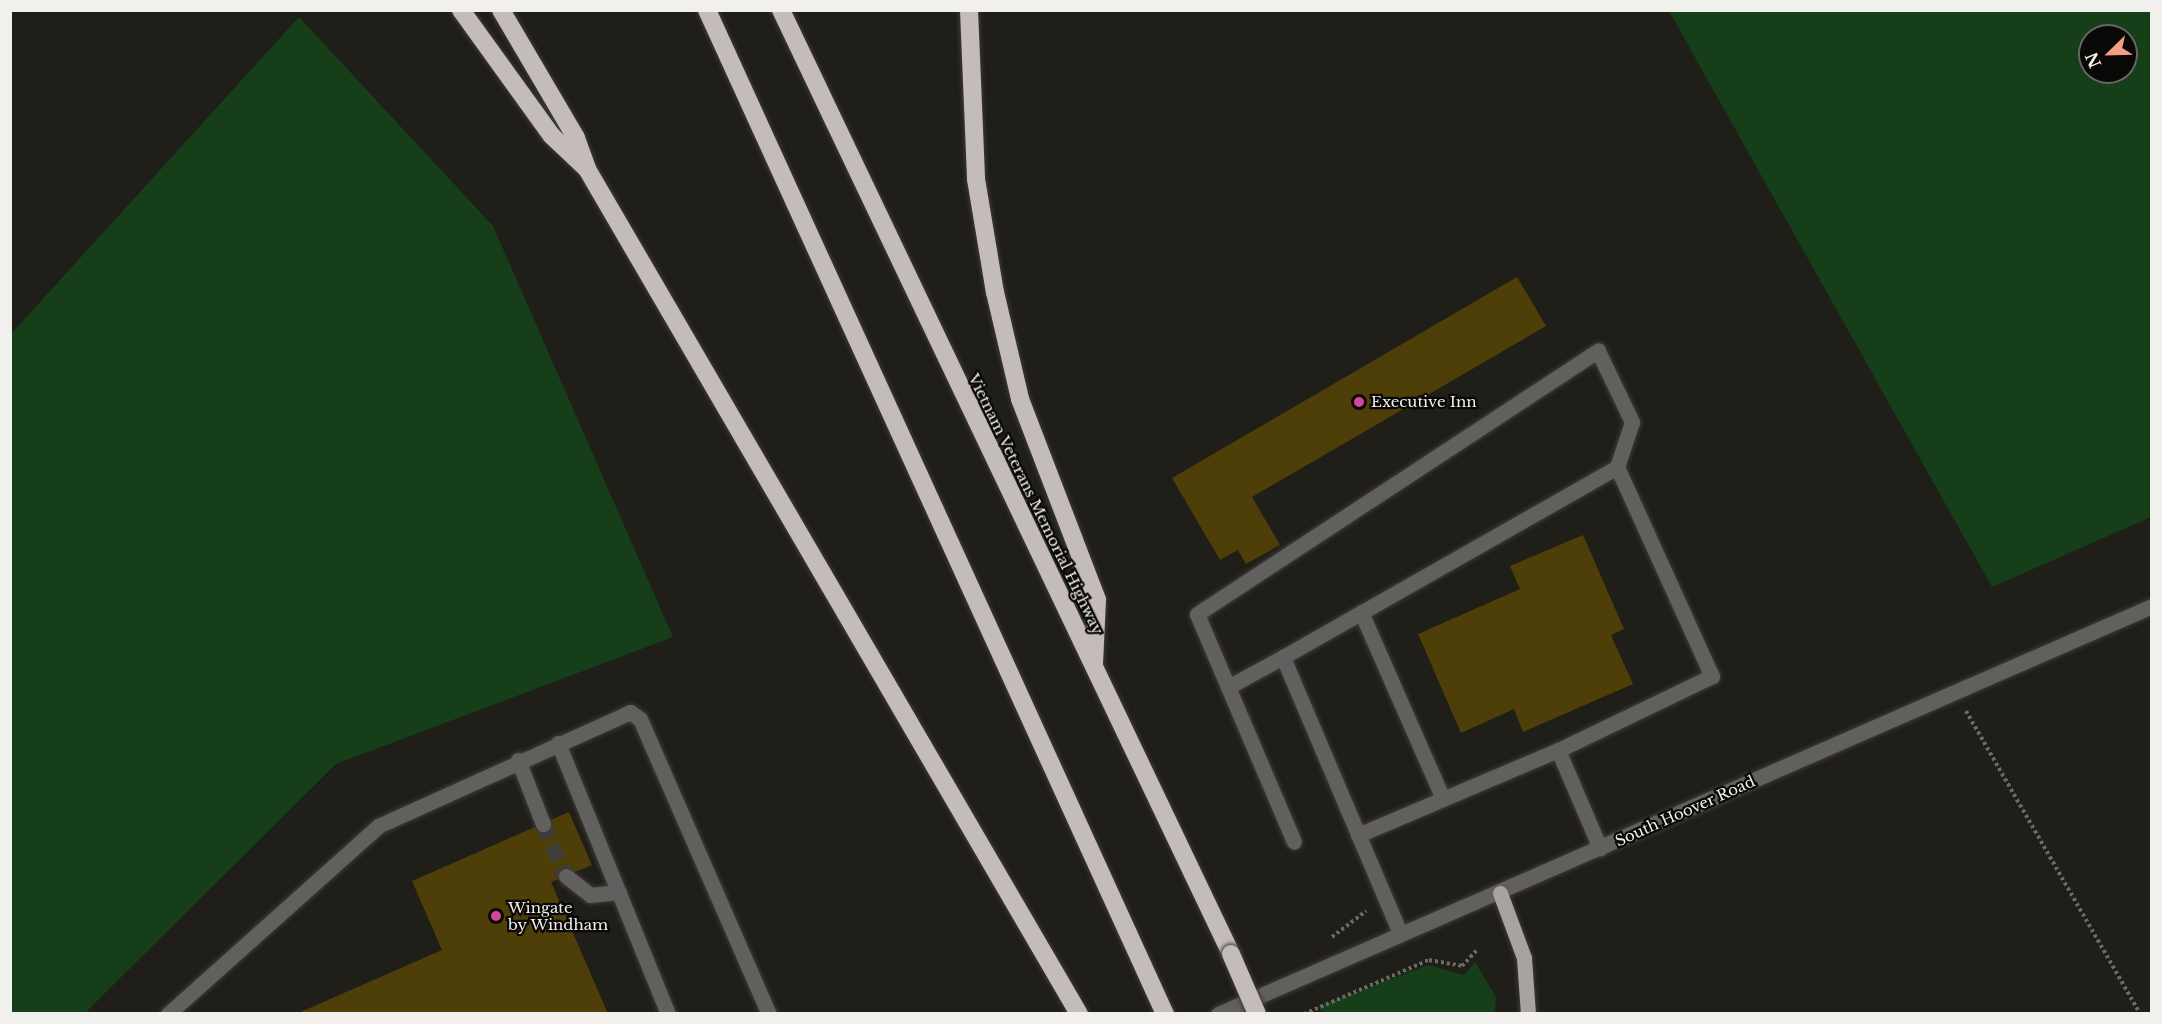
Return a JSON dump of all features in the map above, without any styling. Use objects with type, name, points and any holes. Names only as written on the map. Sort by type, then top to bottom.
[{"type":"highway","points":[[461,10],[570,143]]},
{"type":"highway","points":[[501,10],[570,143],[1079,1014]]},
{"type":"highway","points":[[707,10],[1165,1014]]},
{"type":"highway","name":"Vietnam Veterans Memorial Highway","points":[[781,10],[1231,954],[1257,1014]]},
{"type":"highway","points":[[969,10],[975,179],[995,292],[1020,399],[1097,600],[1093,665]]},
{"type":"main road","points":[[1500,893],[1524,958],[1528,1014]]},
{"type":"street","points":[[1228,687],[1617,468],[1632,423],[1598,351],[1197,614],[1228,687],[1294,842]]},
{"type":"street","points":[[1358,835],[1558,750],[1712,676],[1617,468]]},
{"type":"street","name":"South Hoover Road","points":[[1218,1014],[1400,933],[1500,893],[2151,606]]},
{"type":"street","points":[[1361,612],[1443,799]]},
{"type":"street","points":[[1283,657],[1400,933]]},
{"type":"street","points":[[168,1014],[378,826],[518,760],[630,712],[640,720],[769,1014]]},
{"type":"street","points":[[558,743],[668,1014]]},
{"type":"street","points":[[1558,750],[1600,848]]},
{"type":"street","points":[[518,760],[543,824]]},
{"type":"street","points":[[566,876],[590,895],[619,892]]},
{"type":"path","points":[[1955,693],[2140,1014]]},
{"type":"path","points":[[1304,1014],[1429,960],[1462,966],[1478,949]]},
{"type":"green space","points":[[1669,11],[2151,11],[2151,517],[1992,587]]},
{"type":"green space","points":[[299,17],[493,226],[673,637],[336,764],[85,1013],[11,1013],[11,334]]},
{"type":"green space","points":[[1475,962],[1496,997],[1495,1013],[1322,1014],[1319,1006],[1428,965],[1464,975]]},
{"type":"building","name":"Executive Inn","points":[[1517,277],[1546,326],[1252,497],[1280,545],[1246,564],[1238,550],[1220,560],[1172,478]]},
{"type":"building","points":[[1583,535],[1624,629],[1611,635],[1633,684],[1523,732],[1514,709],[1461,733],[1418,634],[1520,589],[1510,566]]},
{"type":"building","name":"Wingate by Windham","points":[[569,812],[592,865],[551,882],[608,1014],[296,1014],[442,950],[412,881]]},
{"type":"tunnel","points":[[543,824],[566,876]]},
{"type":"place","name":"Executive Inn","points":[[1359,402]]},
{"type":"place","name":"Wingate by Windham","points":[[496,916]]}]
